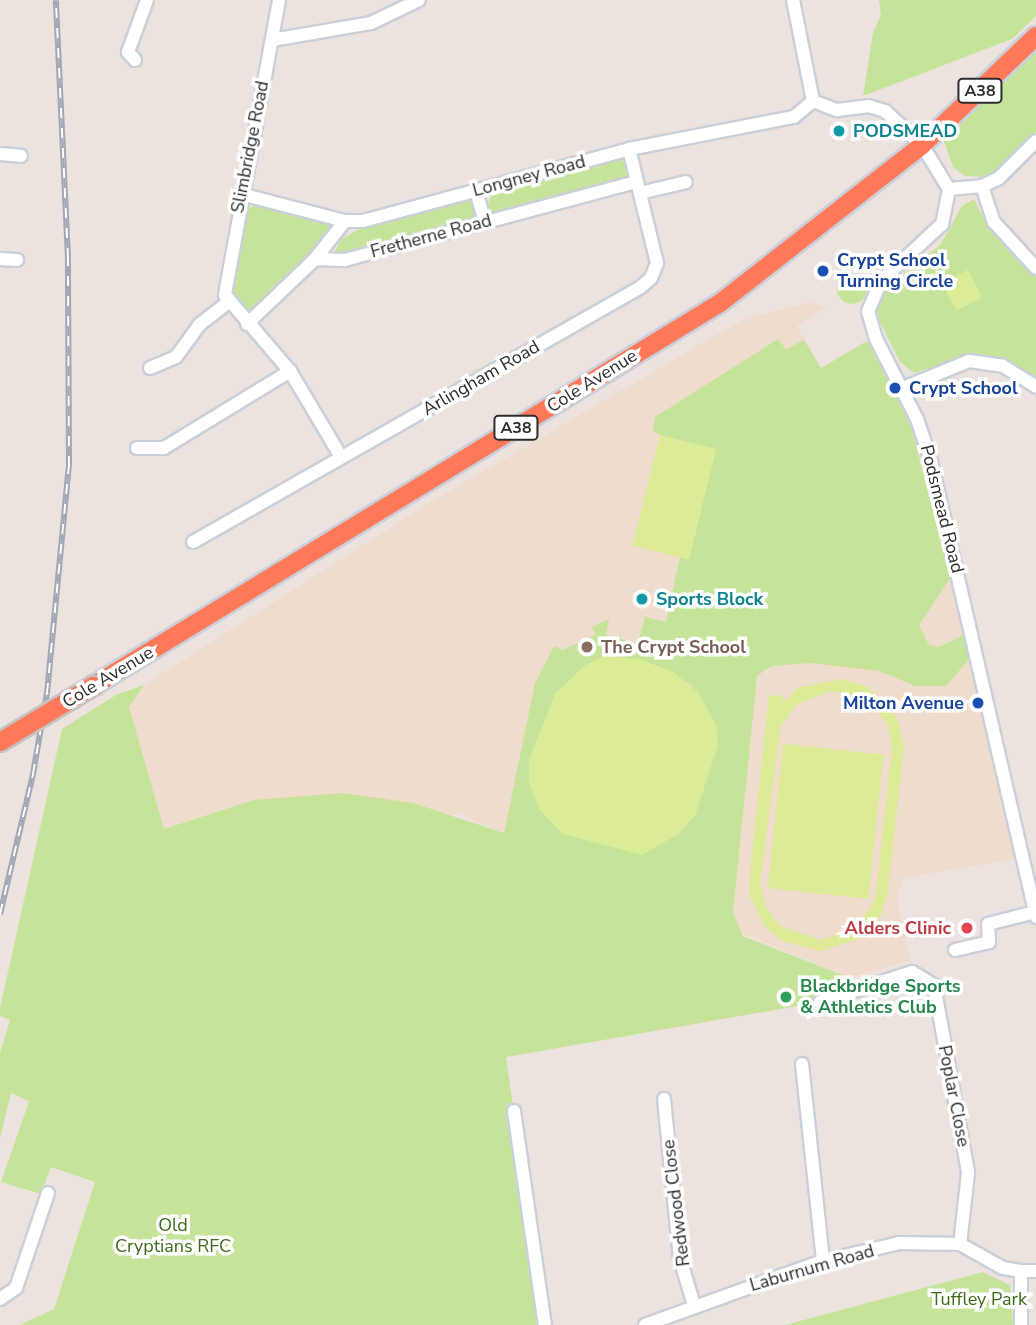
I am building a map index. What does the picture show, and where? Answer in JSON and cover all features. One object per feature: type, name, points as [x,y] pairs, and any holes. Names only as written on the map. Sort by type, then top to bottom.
[{"type":"highway","name":"Cole Avenue","points":[[0,742],[720,303],[922,145],[1036,36]]},
{"type":"street","points":[[127,55],[147,0]]},
{"type":"street","name":"Slimbridge Road","points":[[226,298],[241,194],[279,0]]},
{"type":"street","points":[[272,40],[371,23],[419,0]]},
{"type":"street","points":[[793,0],[813,101],[823,108],[869,106],[885,111],[922,145],[949,189],[982,186],[999,178],[1036,141]]},
{"type":"street","name":"Longney Road","points":[[241,194],[345,221],[363,221],[629,149],[794,117],[813,101]]},
{"type":"street","name":"Arlingham Road","points":[[193,542],[640,287],[651,278],[657,263],[629,149]]},
{"type":"street","points":[[0,154],[22,156]]},
{"type":"street","name":"Fretherne Road","points":[[315,259],[345,260],[485,222],[639,187],[686,182]]},
{"type":"street","points":[[982,186],[994,222],[1036,268]]},
{"type":"street","name":"Podsmead Road","points":[[949,189],[942,224],[881,281],[868,311],[876,339],[903,388],[923,435],[940,494],[1031,873],[1035,915]]},
{"type":"street","points":[[475,191],[485,222]]},
{"type":"street","points":[[247,324],[315,259],[345,221]]},
{"type":"street","points":[[0,259],[17,260]]},
{"type":"street","points":[[150,368],[176,356],[183,344],[226,298],[290,371],[341,457]]},
{"type":"street","points":[[903,388],[969,361],[1003,366],[1036,387]]},
{"type":"street","points":[[137,448],[164,448],[290,371]]},
{"type":"street","points":[[956,950],[989,942],[988,924],[1035,915]]},
{"type":"street","name":"Poplar Close","points":[[820,1002],[912,972],[933,985],[968,1173],[960,1244]]},
{"type":"street","points":[[802,1064],[823,1261]]},
{"type":"street","name":"Redwood Close","points":[[664,1099],[680,1259],[694,1305]]},
{"type":"street","points":[[514,1111],[545,1325]]},
{"type":"street","points":[[0,1299],[16,1288],[48,1193]]},
{"type":"street","name":"Laburnum Road","points":[[645,1325],[694,1305],[823,1261],[899,1243],[960,1244],[1003,1268],[1036,1271]]},
{"type":"street","points":[[1021,1271],[1021,1325]]},
{"type":"shaded area","name":"The Crypt School","points":[[810,302],[826,307],[797,326],[821,368],[867,341],[911,426],[928,483],[1016,859],[903,878],[897,898],[910,961],[850,978],[458,814],[254,800],[164,829],[129,707],[144,685],[424,506],[742,320]]},
{"type":"green space","points":[[879,0],[1036,0],[1036,16],[1012,39],[863,96],[873,33],[881,15]]},
{"type":"green space","points":[[1036,45],[1036,133],[1001,167],[982,177],[965,176],[953,167],[943,139]]},
{"type":"green space","points":[[615,158],[627,163],[630,175],[622,181],[496,214],[487,210],[492,191]]},
{"type":"green space","points":[[463,199],[473,203],[478,213],[473,221],[351,254],[333,254],[342,239],[366,225]]},
{"type":"green space","points":[[974,199],[986,224],[1036,274],[1036,380],[1002,360],[966,356],[914,373],[900,362],[880,322],[877,311],[886,288],[940,245],[962,206]]},
{"type":"green space","points":[[257,204],[327,223],[333,231],[260,307],[249,310],[229,294],[244,211]]},
{"type":"green space","points":[[968,270],[982,298],[956,311],[942,283]]},
{"type":"green space","points":[[852,274],[863,278],[867,289],[863,300],[852,304],[841,300],[837,289],[841,278]]},
{"type":"green space","name":"Old Cryptians RFC","points":[[778,339],[786,349],[804,340],[821,368],[867,341],[911,426],[950,578],[919,625],[929,645],[939,647],[964,635],[969,659],[946,686],[915,686],[879,671],[811,663],[771,666],[757,676],[733,912],[743,936],[850,978],[861,988],[820,1002],[506,1057],[544,1325],[20,1325],[54,1309],[95,1182],[51,1167],[41,1194],[1,1182],[29,1101],[11,1093],[0,1138],[0,1053],[10,1020],[0,1016],[0,1008],[62,729],[116,695],[144,685],[129,707],[164,829],[254,800],[342,793],[413,803],[504,833],[535,683],[554,646],[563,650],[595,635],[592,627],[609,619],[606,635],[638,643],[645,617],[666,622],[680,557],[689,559],[716,449],[660,435],[653,431],[655,417]],"holes":[[[614,656],[658,666],[691,685],[716,725],[718,745],[695,815],[678,834],[642,854],[563,834],[540,810],[529,782],[529,761],[555,694],[587,664]]]},
{"type":"green space","points":[[660,435],[716,449],[689,560],[632,546]]},
{"type":"green space","points":[[605,656],[639,659],[675,673],[698,692],[716,725],[718,745],[695,815],[678,834],[642,855],[563,834],[540,810],[529,782],[529,761],[555,694],[587,664]]},
{"type":"green space","points":[[842,679],[865,686],[884,700],[898,721],[904,748],[887,897],[881,915],[858,939],[820,951],[782,941],[764,925],[750,897],[750,873],[769,695],[783,696],[782,703],[800,687]],"holes":[[[829,691],[860,696],[875,708],[888,725],[892,748],[876,894],[870,909],[852,930],[820,940],[780,926],[766,908],[760,883],[781,725],[798,704]]]},
{"type":"green space","points":[[783,744],[883,755],[868,899],[768,888]]},
{"type":"green space","name":"Tuffley Park","points":[[983,1272],[1010,1285],[1013,1325],[785,1325]]},
{"type":"railway","points":[[0,914],[33,774],[47,693],[69,466],[68,258],[56,0]]},
{"type":"place","name":"PODSMEAD","points":[[839,131]]},
{"type":"place","name":"Crypt School Turning Circle","points":[[823,271]]},
{"type":"place","name":"Crypt School","points":[[895,388]]},
{"type":"place","name":"Sports Block","points":[[642,599]]},
{"type":"place","name":"The Crypt School","points":[[587,647]]},
{"type":"place","name":"Milton Avenue","points":[[978,703]]},
{"type":"place","name":"Alders Clinic","points":[[967,928]]},
{"type":"place","name":"Blackbridge Sports & Athletics Club","points":[[786,997]]}]
